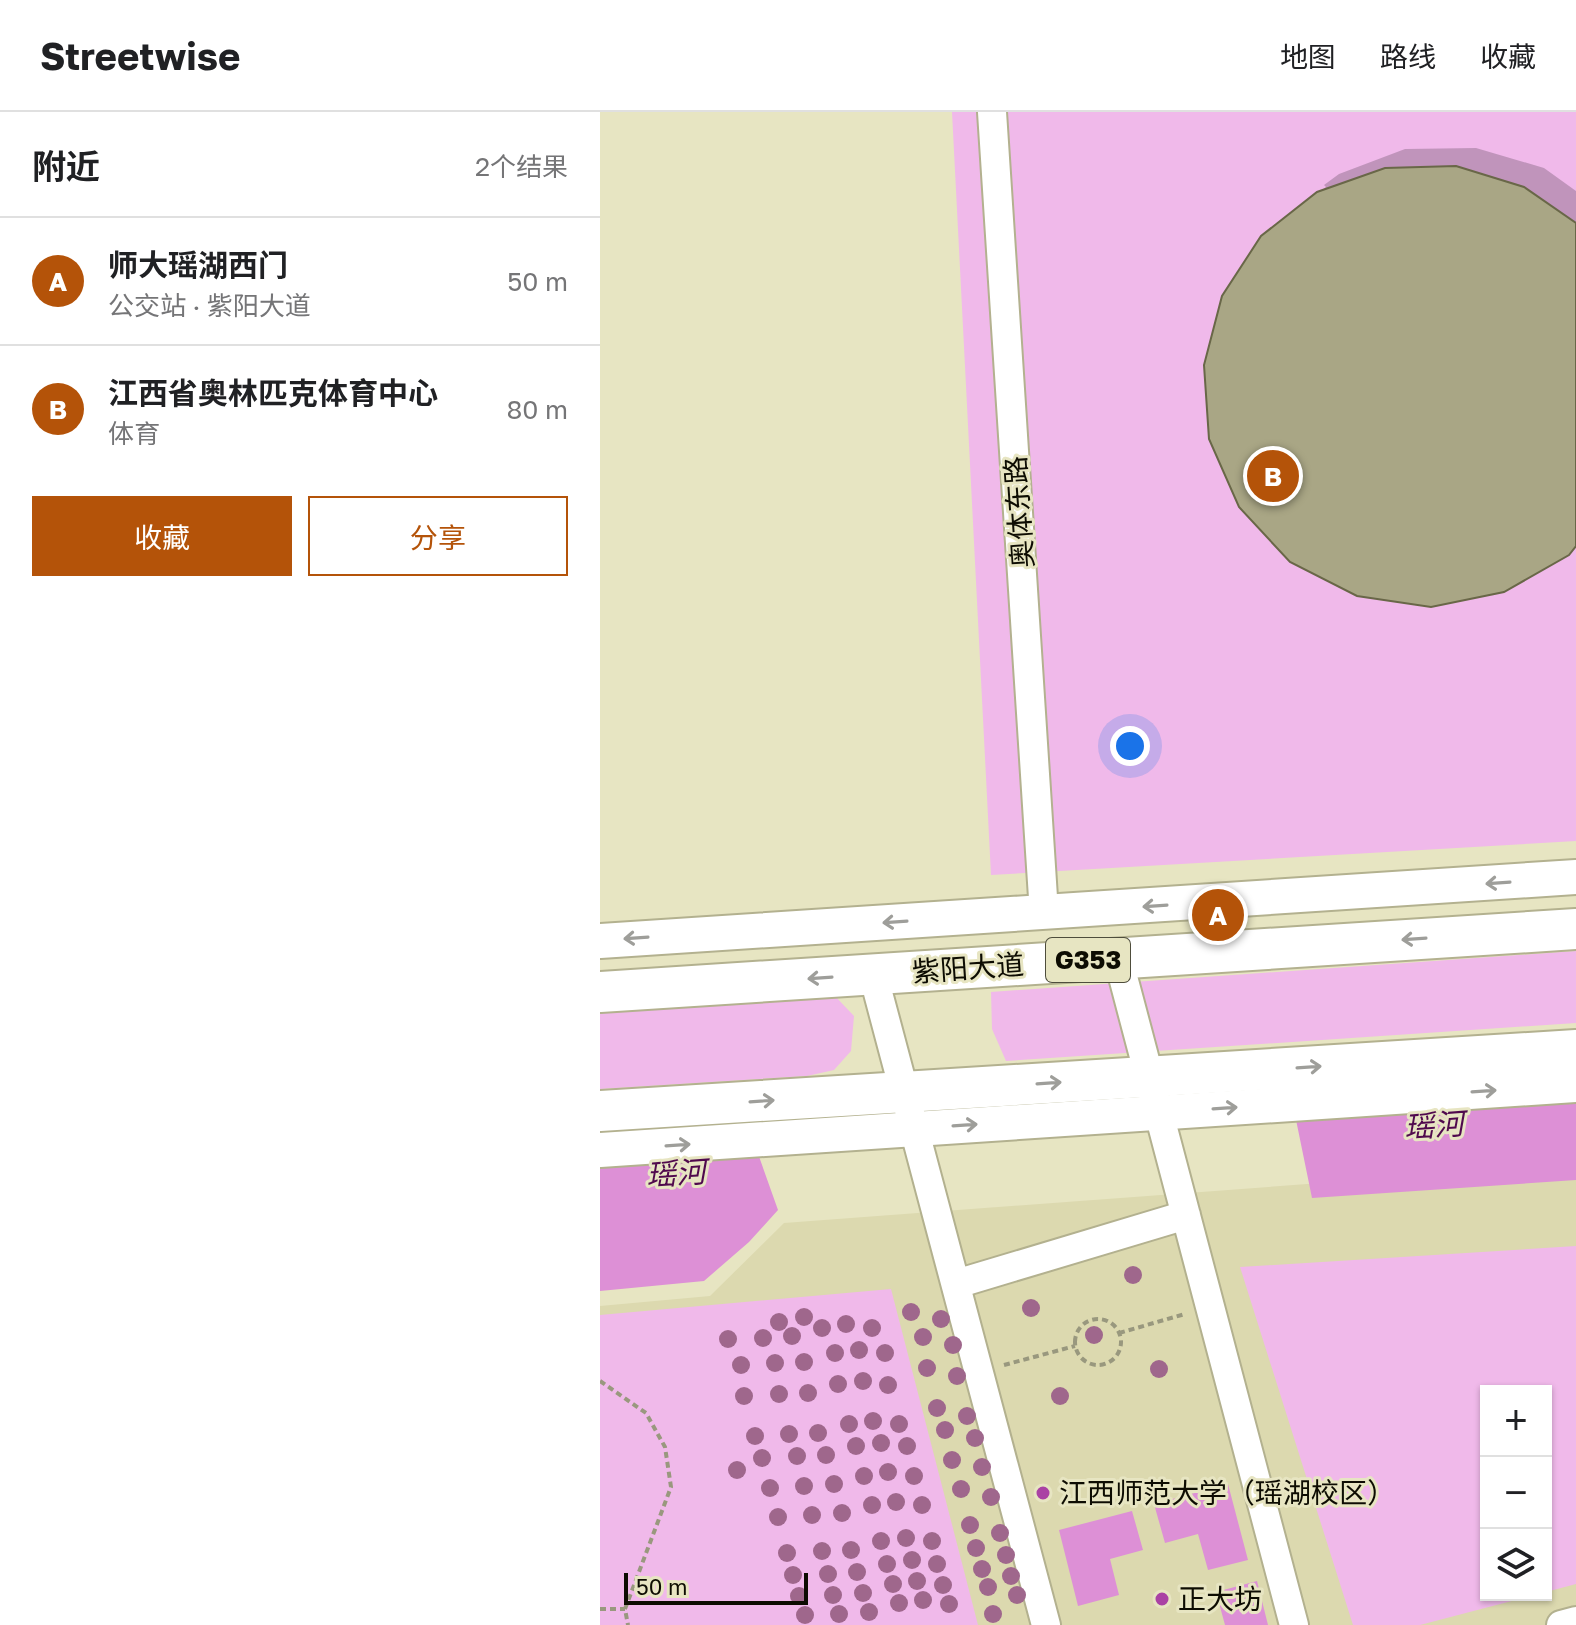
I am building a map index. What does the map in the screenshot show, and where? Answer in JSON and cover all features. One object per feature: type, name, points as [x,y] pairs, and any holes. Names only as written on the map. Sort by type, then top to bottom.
[{"type":"highway","name":"紫阳大道","points":[[600,992],[1576,929]]},
{"type":"highway","points":[[600,1111],[910,1110],[1154,1095],[1576,1050]]},
{"type":"main road","points":[[600,941],[1576,877]]},
{"type":"main road","points":[[1154,1095],[1576,1085]]},
{"type":"main road","points":[[600,1150],[910,1110]]},
{"type":"street","name":"奥体东路","points":[[992,112],[1044,913]]},
{"type":"street","points":[[1118,958],[1294,1625]]},
{"type":"street","points":[[873,974],[1046,1625]]},
{"type":"street","points":[[956,1284],[1186,1215]]},
{"type":"street","points":[[1561,1625],[1576,1621]]},
{"type":"path","points":[[1119,1333],[1210,1307]]},
{"type":"path","points":[[1092,1320],[1106,1321],[1119,1333],[1118,1352],[1108,1362],[1086,1361],[1075,1346],[1079,1328],[1092,1320]]},
{"type":"path","points":[[979,1372],[1075,1346]]},
{"type":"path","points":[[600,1381],[646,1413],[665,1447],[671,1487],[625,1609],[628,1625]]},
{"type":"path","points":[[600,1609],[625,1609]]},
{"type":"shaded area","points":[[952,112],[1576,112],[1576,841],[991,875]]},
{"type":"shaded area","points":[[1576,951],[1576,1023],[1006,1061],[992,1029],[991,992]]},
{"type":"shaded area","points":[[834,995],[854,1016],[851,1051],[834,1070],[807,1076],[600,1089],[600,1010]]},
{"type":"shaded area","name":"江西师范大学（瑶湖校区）","points":[[1576,1164],[1576,1625],[600,1625],[600,1306],[710,1296],[784,1223]]},
{"type":"shaded area","points":[[1576,1246],[1576,1584],[1552,1590],[1552,1385],[1480,1385],[1480,1601],[1512,1601],[1420,1625],[1353,1625],[1240,1267]]},
{"type":"shaded area","points":[[891,1289],[978,1625],[600,1625],[600,1315]]},
{"type":"water","name":"瑶河","points":[[1576,1092],[1576,1180],[1312,1198],[1294,1110]]},
{"type":"water","name":"瑶河","points":[[756,1148],[778,1210],[749,1242],[704,1281],[600,1291],[600,1159]]},
{"type":"water","points":[[1228,1484],[1248,1560],[1208,1570],[1198,1534],[1165,1543],[1154,1504]]},
{"type":"water","points":[[1132,1511],[1143,1550],[1110,1559],[1119,1595],[1078,1606],[1059,1530]]},
{"type":"water","points":[[1257,1581],[1268,1625],[1225,1625],[1216,1592]]},
{"type":"building","points":[[1456,166],[1524,187],[1576,223],[1576,546],[1569,555],[1504,592],[1431,607],[1357,596],[1290,562],[1239,507],[1209,439],[1204,365],[1222,296],[1261,236],[1317,192],[1385,168]]},
{"type":"place","name":"江西省奥林匹克体育中心","points":[[1273,476]]},
{"type":"place","name":"师大瑶湖西门","points":[[1218,915]]},
{"type":"place","name":"江西师范大学（瑶湖校区）","points":[[1043,1493]]},
{"type":"place","name":"正大坊","points":[[1162,1599]]}]
